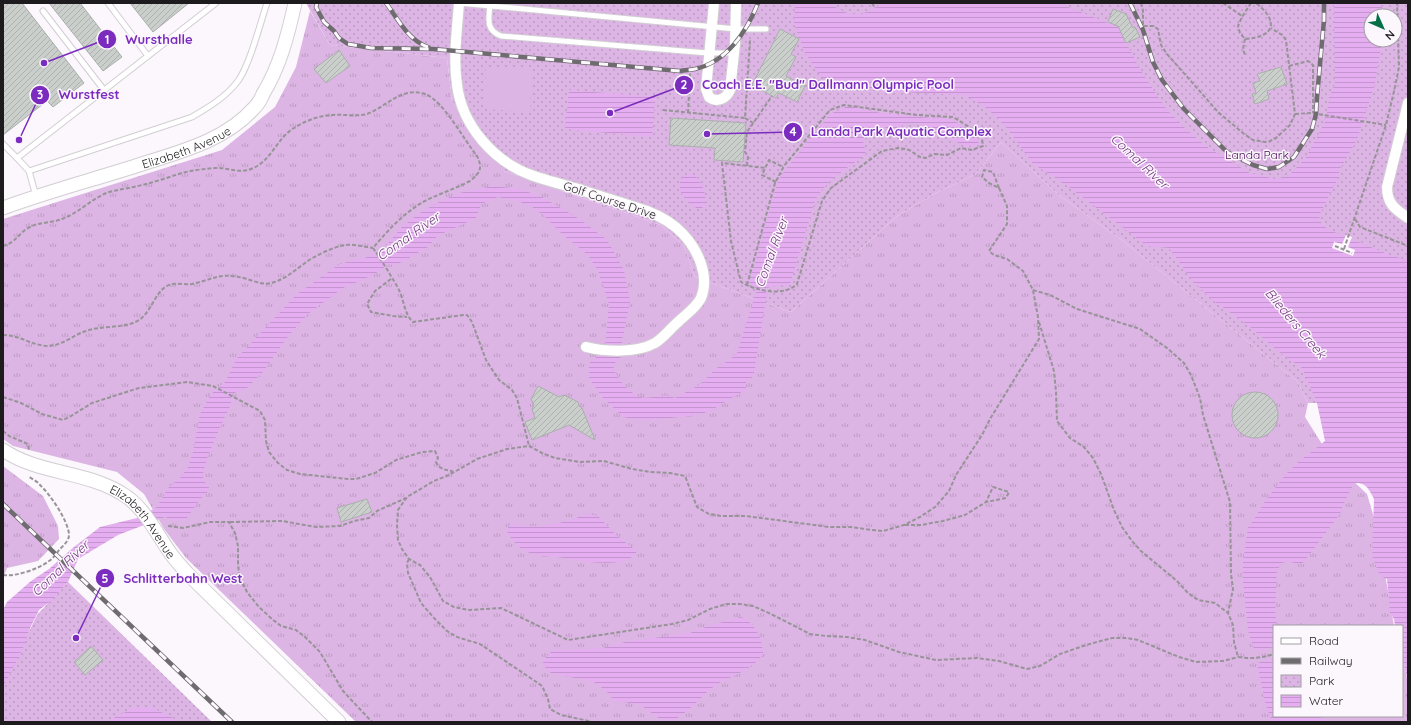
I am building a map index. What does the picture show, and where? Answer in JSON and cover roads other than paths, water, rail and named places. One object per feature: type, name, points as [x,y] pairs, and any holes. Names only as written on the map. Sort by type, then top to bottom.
[{"type":"street","name":"Elizabeth Avenue","points":[[3,208],[36,196],[204,143],[230,129],[256,107],[273,78],[288,34],[295,3]]},
{"type":"street","name":"Golf Course Drive","points":[[459,3],[456,51],[457,85],[460,100],[466,114],[473,128],[483,142],[511,165],[530,174],[660,216],[683,234],[697,252],[701,262],[704,288],[700,300],[656,342],[637,349],[627,350],[600,349],[586,346]]},
{"type":"street","points":[[714,3],[708,53],[706,89],[709,97],[717,100],[725,97],[730,90],[736,29],[736,3]]},
{"type":"street","points":[[1408,103],[1387,187],[1388,199],[1392,205],[1408,218]]},
{"type":"street","name":"Elizabeth Avenue","points":[[3,450],[22,461],[107,485],[122,493],[141,511],[171,554],[187,573],[339,722]]},
{"type":"lane","points":[[108,3],[148,56]]},
{"type":"lane","points":[[17,158],[216,3]]},
{"type":"lane","points":[[28,171],[192,117],[214,103],[226,94],[239,80],[248,61],[267,3]]},
{"type":"lane","points":[[459,3],[490,4],[711,27],[766,29]]},
{"type":"lane","points":[[490,4],[489,26],[493,34],[500,36],[708,53],[734,53]]},
{"type":"lane","points":[[43,11],[104,90]]},
{"type":"lane","points":[[3,144],[28,171],[36,196]]},
{"type":"water","points":[[795,3],[827,3],[847,13],[860,15],[884,3],[1058,3],[1118,27],[1141,71],[1167,110],[1186,129],[1207,147],[1250,173],[1275,179],[1288,176],[1305,159],[1326,120],[1329,97],[1335,84],[1334,3],[1378,3],[1381,6],[1382,8],[1363,8],[1363,48],[1381,48],[1375,84],[1357,140],[1340,169],[1338,178],[1320,214],[1319,220],[1327,229],[1408,261],[1408,680],[1403,663],[1403,625],[1395,625],[1394,619],[1390,613],[1387,579],[1380,576],[1372,556],[1374,499],[1367,487],[1358,483],[1354,483],[1340,514],[1304,562],[1300,564],[1286,561],[1281,564],[1277,571],[1275,612],[1277,625],[1273,625],[1273,647],[1262,650],[1254,649],[1248,631],[1243,582],[1243,562],[1248,526],[1285,475],[1297,463],[1325,441],[1317,403],[1302,368],[1210,298],[1191,279],[1169,248],[1147,246],[1065,184],[1033,164],[1003,123],[984,106],[964,95],[881,91],[837,84],[821,77],[805,53],[794,24]]},
{"type":"water","points":[[569,90],[655,97],[652,137],[565,129]]},
{"type":"water","name":"Comal River","points":[[848,106],[881,113],[949,119],[976,134],[979,145],[964,146],[946,136],[932,132],[921,124],[913,123],[905,124],[890,133],[885,127],[865,131],[863,141],[866,154],[831,181],[815,201],[790,284],[758,289],[767,293],[754,373],[752,378],[746,382],[745,390],[702,414],[650,420],[623,417],[602,397],[589,378],[590,362],[592,362],[605,347],[609,304],[598,271],[588,255],[562,234],[543,215],[532,207],[518,201],[498,197],[481,204],[476,218],[437,236],[428,247],[402,262],[394,265],[389,264],[373,275],[343,288],[309,313],[289,335],[262,373],[246,389],[231,394],[231,404],[206,461],[203,478],[209,487],[207,493],[200,499],[187,518],[175,521],[165,517],[118,535],[78,559],[68,582],[51,601],[39,610],[23,648],[3,688],[3,610],[7,602],[31,581],[49,569],[100,527],[137,518],[157,507],[168,488],[180,478],[188,467],[193,452],[200,414],[211,394],[225,382],[237,358],[297,294],[338,265],[365,258],[384,248],[402,227],[418,214],[459,193],[493,186],[520,189],[542,197],[581,220],[607,240],[624,270],[630,301],[622,342],[621,357],[614,364],[616,373],[622,383],[640,397],[648,398],[670,396],[675,398],[699,385],[718,367],[737,353],[757,289],[749,283],[777,183],[785,170],[830,114]]},
{"type":"water","points":[[688,174],[696,177],[704,190],[706,204],[701,209],[691,205],[686,200],[680,189],[682,178]]},
{"type":"water","points":[[587,514],[599,517],[617,536],[633,548],[636,554],[629,559],[620,562],[598,563],[533,554],[515,543],[507,532],[508,527],[511,524],[531,526],[550,525]]},
{"type":"water","points":[[741,617],[746,619],[754,627],[760,637],[763,654],[749,668],[713,687],[685,713],[672,721],[660,719],[639,704],[616,701],[612,699],[609,694],[594,682],[551,673],[546,669],[543,663],[545,658],[553,650],[603,648],[625,642],[690,633],[708,626]]},
{"type":"water","points":[[1273,659],[1273,717],[1320,717],[1327,722],[1272,722],[1265,702],[1257,663]]},
{"type":"water","points":[[133,708],[153,708],[173,718],[177,722],[106,722]]},
{"type":"railway","points":[[317,3],[316,7],[324,22],[339,38],[348,44],[371,48],[433,49],[680,71],[695,69],[717,60],[742,34],[758,3]]},
{"type":"railway","points":[[386,3],[409,34],[421,44],[428,47]]},
{"type":"railway","points":[[1130,3],[1143,30],[1153,62],[1162,80],[1184,109],[1227,152],[1253,165],[1267,169],[1279,167],[1294,157],[1312,129],[1316,114],[1324,20],[1324,3]]},
{"type":"railway","points":[[3,504],[232,722]]},
{"type":"place","name":"Wursthalle","points":[[44,63]]},
{"type":"place","name":"Coach E.E. \"Bud\" Dallmann Olympic Pool","points":[[610,113]]},
{"type":"place","name":"Landa Park Aquatic Complex","points":[[707,134]]},
{"type":"place","name":"Wurstfest","points":[[19,140]]},
{"type":"place","name":"Schlitterbahn West","points":[[76,638]]},
{"type":"park label","name":"Landa Park","points":[[1257,154]]},
{"type":"water label","name":"Blieders Creek","points":[[1296,323]]}]
